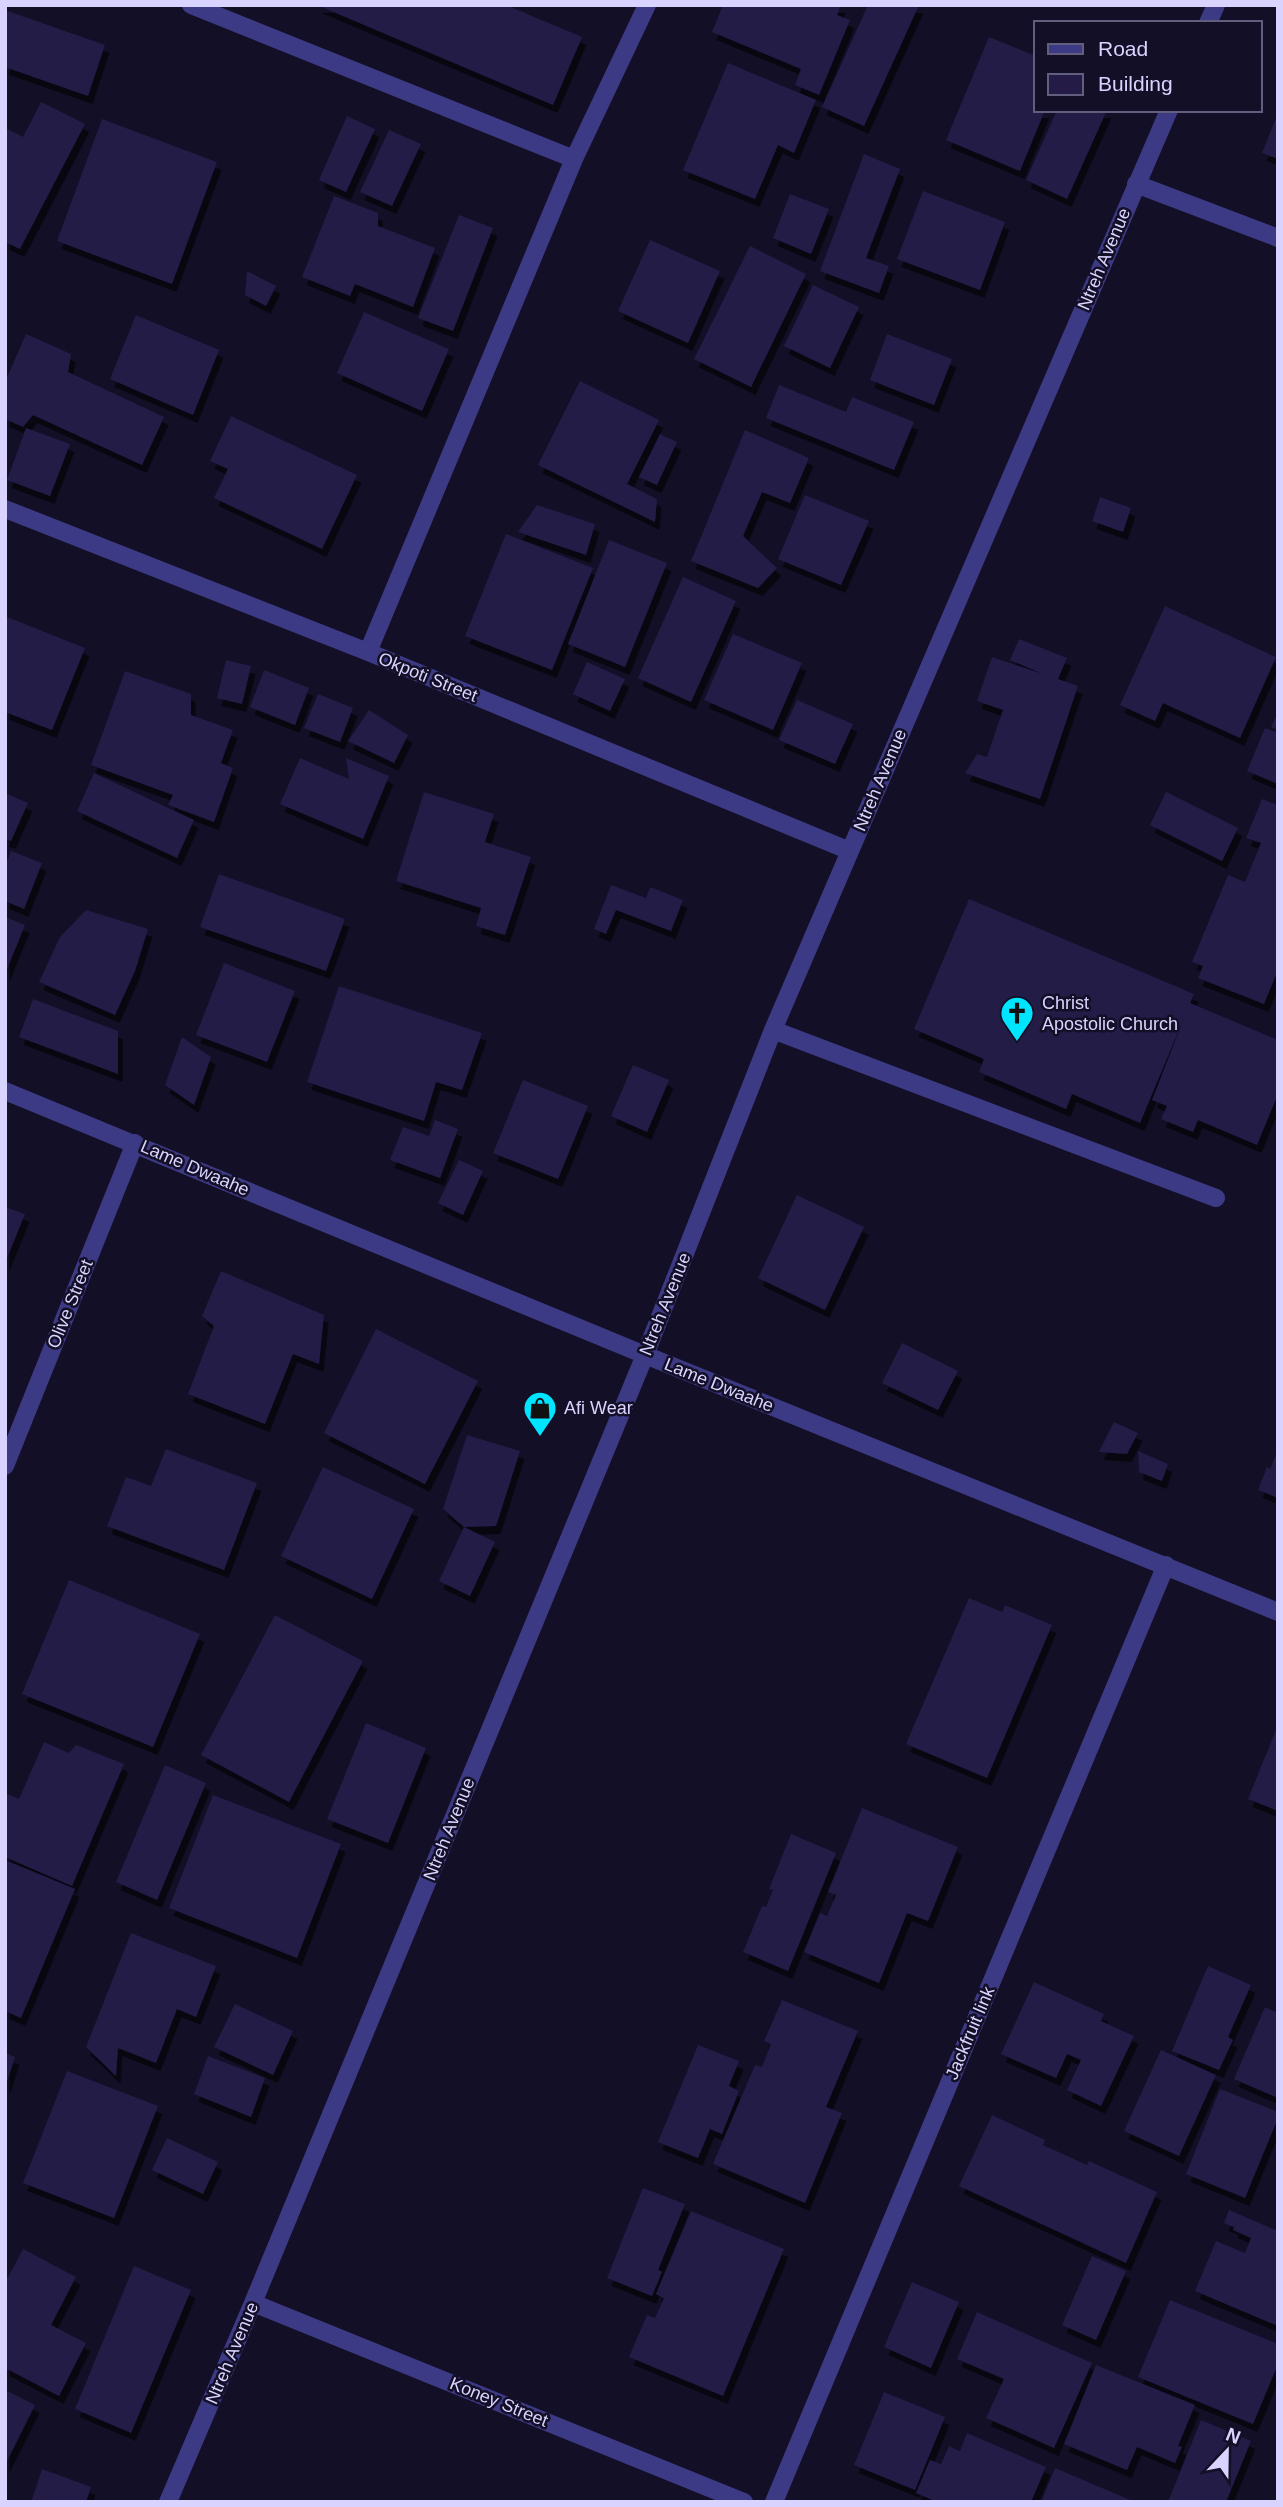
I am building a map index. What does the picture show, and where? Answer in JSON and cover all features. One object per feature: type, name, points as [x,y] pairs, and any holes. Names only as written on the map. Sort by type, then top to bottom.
[{"type":"street","points":[[191,5],[574,159]]},
{"type":"street","points":[[368,652],[574,159],[647,5]]},
{"type":"street","points":[[1209,21],[1216,5]]},
{"type":"street","name":"Ntreh Avenue","points":[[168,2502],[645,1355],[773,1030],[1168,112]]},
{"type":"street","points":[[1136,184],[1278,238]]},
{"type":"street","name":"Okpoti Street","points":[[5,509],[368,652],[850,851]]},
{"type":"street","points":[[773,1030],[1216,1198]]},
{"type":"street","name":"Lame Dwaahe","points":[[5,1091],[1278,1612]]},
{"type":"street","name":"Olive Street","points":[[5,1466],[135,1143]]},
{"type":"street","name":"Jackfruit link","points":[[774,2502],[1166,1564]]},
{"type":"street","name":"Koney Street","points":[[253,2303],[744,2502]]},
{"type":"building","points":[[317,5],[506,5],[582,37],[553,105]]},
{"type":"building","points":[[723,5],[841,5],[837,15],[850,20],[819,95],[795,85],[801,69],[712,32]]},
{"type":"building","points":[[868,5],[919,5],[864,126],[822,107]]},
{"type":"building","points":[[5,10],[105,45],[88,96],[5,67]]},
{"type":"building","points":[[989,37],[1034,55],[1034,112],[1044,112],[1020,171],[946,140]]},
{"type":"building","points":[[728,63],[816,100],[794,153],[778,145],[755,199],[683,170]]},
{"type":"building","points":[[41,102],[85,124],[20,249],[5,242],[5,128],[23,137]]},
{"type":"building","points":[[1056,112],[1106,112],[1067,199],[1026,180]]},
{"type":"building","points":[[1278,113],[1278,159],[1262,153]]},
{"type":"building","points":[[347,116],[375,129],[346,192],[319,180]]},
{"type":"building","points":[[102,119],[217,162],[172,284],[57,241]]},
{"type":"building","points":[[389,130],[421,144],[392,206],[360,192]]},
{"type":"building","points":[[864,154],[900,169],[866,258],[889,266],[879,293],[820,271]]},
{"type":"building","points":[[923,191],[1005,222],[980,290],[897,259]]},
{"type":"building","points":[[790,194],[829,209],[811,254],[773,238]]},
{"type":"building","points":[[334,196],[378,213],[378,226],[435,248],[413,307],[355,284],[350,296],[302,277]]},
{"type":"building","points":[[459,215],[493,228],[453,331],[418,318]]},
{"type":"building","points":[[650,240],[720,271],[688,343],[618,311]]},
{"type":"building","points":[[750,246],[806,274],[751,387],[694,359]]},
{"type":"building","points":[[247,271],[276,286],[266,306],[245,295]]},
{"type":"building","points":[[813,285],[859,307],[830,368],[784,346]]},
{"type":"building","points":[[364,312],[449,349],[422,411],[337,373]]},
{"type":"building","points":[[136,315],[219,350],[193,415],[110,379]]},
{"type":"building","points":[[26,334],[71,354],[68,372],[164,417],[142,465],[33,415],[23,427],[5,419],[5,382]]},
{"type":"building","points":[[887,334],[952,359],[934,405],[870,380]]},
{"type":"building","points":[[580,381],[659,420],[627,484],[657,499],[655,522],[538,465]]},
{"type":"building","points":[[779,385],[846,412],[852,397],[914,422],[894,470],[766,418]]},
{"type":"building","points":[[231,416],[357,475],[322,549],[214,498],[228,469],[210,461]]},
{"type":"building","points":[[26,428],[70,444],[50,496],[7,480]]},
{"type":"building","points":[[745,430],[809,458],[790,503],[762,492],[743,536],[777,568],[758,588],[691,561]]},
{"type":"building","points":[[660,434],[677,442],[657,485],[639,477]]},
{"type":"building","points":[[805,495],[869,521],[841,585],[778,559]]},
{"type":"building","points":[[1100,497],[1131,508],[1123,532],[1092,521]]},
{"type":"building","points":[[537,505],[595,524],[586,555],[518,532]]},
{"type":"building","points":[[506,534],[593,568],[552,670],[465,636]]},
{"type":"building","points":[[609,540],[667,563],[625,667],[568,644]]},
{"type":"building","points":[[683,577],[736,601],[691,702],[638,678]]},
{"type":"building","points":[[1165,606],[1276,657],[1240,738],[1163,703],[1155,721],[1120,705]]},
{"type":"building","points":[[7,617],[85,648],[52,730],[5,712]]},
{"type":"building","points":[[733,634],[802,663],[773,730],[704,700]]},
{"type":"building","points":[[1019,639],[1067,658],[1058,679],[1078,686],[1040,799],[965,773],[977,754],[987,757],[1003,710],[977,701],[992,657],[1043,674],[1010,660]]},
{"type":"building","points":[[226,660],[251,666],[242,704],[217,698]]},
{"type":"building","points":[[587,662],[625,679],[610,711],[573,694]]},
{"type":"building","points":[[264,670],[309,688],[295,725],[250,707]]},
{"type":"building","points":[[125,671],[191,694],[191,715],[233,730],[221,763],[233,768],[214,822],[168,805],[173,795],[91,765]]},
{"type":"building","points":[[318,694],[353,708],[340,742],[304,728]]},
{"type":"building","points":[[797,700],[853,724],[835,764],[779,740]]},
{"type":"building","points":[[369,710],[408,735],[394,763],[348,741]]},
{"type":"building","points":[[1278,712],[1278,730],[1271,727]]},
{"type":"building","points":[[1265,728],[1278,733],[1278,784],[1247,771]]},
{"type":"building","points":[[300,758],[349,779],[346,758],[389,776],[363,839],[280,804]]},
{"type":"building","points":[[94,773],[194,820],[177,858],[77,811]]},
{"type":"building","points":[[424,792],[494,814],[485,842],[531,857],[505,935],[476,926],[481,908],[396,881]]},
{"type":"building","points":[[1166,792],[1238,828],[1222,861],[1150,825]]},
{"type":"building","points":[[5,793],[28,803],[11,841],[5,839]]},
{"type":"building","points":[[1262,799],[1278,805],[1278,970],[1264,1004],[1198,978],[1203,966],[1192,962],[1228,875],[1245,882],[1261,843],[1246,838]]},
{"type":"building","points":[[11,851],[42,863],[24,909],[5,901],[5,867]]},
{"type":"building","points":[[219,874],[345,919],[326,971],[200,927]]},
{"type":"building","points":[[611,885],[646,898],[650,887],[683,900],[671,931],[616,910],[606,934],[594,929]]},
{"type":"building","points":[[969,899],[1194,994],[1190,1003],[1278,1040],[1278,1094],[1257,1145],[1198,1120],[1193,1132],[1161,1119],[1167,1106],[1152,1100],[1186,1013],[1140,1123],[1072,1094],[1066,1109],[979,1072],[984,1059],[914,1029]]},
{"type":"building","points":[[86,910],[148,929],[135,971],[115,1015],[39,982],[60,937]]},
{"type":"building","points":[[5,917],[25,925],[5,974]]},
{"type":"building","points":[[224,963],[295,991],[267,1062],[196,1035]]},
{"type":"building","points":[[339,986],[482,1033],[462,1090],[436,1082],[424,1121],[307,1082]]},
{"type":"building","points":[[33,999],[118,1031],[118,1074],[19,1037]]},
{"type":"building","points":[[182,1037],[211,1057],[194,1105],[165,1085]]},
{"type":"building","points":[[633,1065],[669,1080],[647,1132],[611,1116]]},
{"type":"building","points":[[523,1080],[588,1106],[558,1179],[493,1153]]},
{"type":"building","points":[[435,1120],[458,1129],[440,1178],[390,1160],[403,1127],[429,1136]]},
{"type":"building","points":[[459,1160],[483,1171],[463,1215],[438,1203]]},
{"type":"building","points":[[797,1195],[864,1227],[825,1310],[758,1278]]},
{"type":"building","points":[[5,1207],[25,1214],[5,1263]]},
{"type":"building","points":[[221,1271],[324,1315],[319,1364],[293,1354],[265,1424],[188,1394],[214,1326],[202,1316]]},
{"type":"building","points":[[376,1329],[478,1381],[425,1484],[324,1433]]},
{"type":"building","points":[[902,1343],[958,1371],[938,1410],[882,1383]]},
{"type":"building","points":[[1114,1422],[1138,1433],[1127,1454],[1099,1452]]},
{"type":"building","points":[[467,1435],[520,1451],[496,1526],[464,1527],[443,1509]]},
{"type":"building","points":[[166,1449],[257,1483],[224,1570],[107,1526],[126,1477],[151,1486]]},
{"type":"building","points":[[1278,1450],[1278,1498],[1258,1490],[1267,1467],[1270,1469]]},
{"type":"building","points":[[1138,1451],[1168,1464],[1162,1481],[1139,1472]]},
{"type":"building","points":[[323,1467],[414,1509],[372,1599],[281,1556]]},
{"type":"building","points":[[464,1527],[495,1542],[470,1596],[439,1581]]},
{"type":"building","points":[[69,1580],[200,1634],[153,1747],[22,1694]]},
{"type":"building","points":[[969,1598],[1002,1612],[1005,1605],[1052,1625],[987,1778],[906,1744]]},
{"type":"building","points":[[275,1615],[363,1661],[289,1802],[201,1755]]},
{"type":"building","points":[[366,1723],[426,1748],[388,1843],[327,1819]]},
{"type":"building","points":[[1278,1725],[1278,1811],[1248,1799]]},
{"type":"building","points":[[44,1742],[69,1753],[76,1745],[124,1764],[72,1886],[5,1857],[5,1793],[19,1799]]},
{"type":"building","points":[[165,1765],[206,1783],[157,1900],[116,1882]]},
{"type":"building","points":[[213,1795],[341,1844],[297,1958],[169,1908]]},
{"type":"building","points":[[862,1808],[958,1847],[928,1921],[907,1913],[879,1983],[804,1952],[820,1913],[827,1916],[836,1895],[828,1892]]},
{"type":"building","points":[[791,1834],[836,1853],[788,1971],[743,1952],[762,1906],[766,1907],[773,1890],[769,1889]]},
{"type":"building","points":[[5,1860],[75,1889],[21,2018],[5,2011]]},
{"type":"building","points":[[131,1933],[216,1966],[196,2017],[177,2009],[156,2063],[118,2048],[116,2076],[86,2047]]},
{"type":"building","points":[[1208,1966],[1251,1985],[1228,2037],[1233,2040],[1219,2070],[1172,2051]]},
{"type":"building","points":[[1034,1982],[1104,2014],[1101,2021],[1134,2036],[1101,2106],[1067,2090],[1081,2060],[1067,2054],[1056,2078],[1001,2054]]},
{"type":"building","points":[[782,2000],[858,2031],[826,2107],[842,2113],[805,2203],[713,2164],[755,2065],[762,2067],[771,2044],[764,2041]]},
{"type":"building","points":[[235,2004],[293,2031],[273,2075],[214,2047]]},
{"type":"building","points":[[1265,2007],[1278,2013],[1278,2098],[1234,2079]]},
{"type":"building","points":[[698,2045],[739,2061],[729,2086],[739,2091],[722,2134],[710,2129],[698,2158],[658,2142]]},
{"type":"building","points":[[1161,2050],[1216,2075],[1179,2156],[1124,2131]]},
{"type":"building","points":[[5,2053],[15,2057],[6,2085],[5,2085]]},
{"type":"building","points":[[208,2056],[265,2078],[251,2117],[194,2094]]},
{"type":"building","points":[[67,2071],[158,2106],[114,2218],[23,2183]]},
{"type":"building","points":[[1220,2089],[1278,2112],[1278,2118],[1245,2198],[1186,2174]]},
{"type":"building","points":[[992,2115],[1045,2140],[1043,2145],[1087,2165],[1089,2161],[1157,2192],[1126,2263],[959,2186]]},
{"type":"building","points":[[167,2138],[218,2162],[203,2194],[152,2170]]},
{"type":"building","points":[[643,2188],[685,2204],[658,2270],[662,2272],[652,2296],[607,2278]]},
{"type":"building","points":[[1229,2210],[1278,2231],[1278,2326],[1195,2291],[1216,2241],[1245,2253],[1251,2238],[1224,2223]]},
{"type":"building","points":[[691,2211],[784,2249],[723,2396],[629,2357],[647,2315],[655,2318],[664,2298],[656,2294]]},
{"type":"building","points":[[23,2249],[76,2277],[51,2325],[86,2343],[59,2396],[5,2368],[5,2283]]},
{"type":"building","points":[[1092,2256],[1126,2271],[1096,2340],[1062,2325]]},
{"type":"building","points":[[134,2266],[191,2290],[131,2433],[75,2409]]},
{"type":"building","points":[[912,2282],[959,2302],[931,2368],[884,2347]]},
{"type":"building","points":[[1170,2300],[1278,2344],[1278,2364],[1253,2424],[1138,2377]]},
{"type":"building","points":[[977,2312],[1092,2363],[1054,2448],[986,2418],[1004,2379],[957,2359]]},
{"type":"building","points":[[1096,2365],[1195,2405],[1178,2446],[1182,2447],[1175,2463],[1137,2447],[1127,2470],[1064,2444]]},
{"type":"building","points":[[5,2390],[35,2405],[5,2465]]},
{"type":"building","points":[[884,2392],[945,2417],[915,2490],[854,2465]]},
{"type":"building","points":[[1201,2420],[1251,2441],[1226,2502],[1168,2502]]},
{"type":"building","points":[[967,2433],[1046,2467],[1031,2502],[937,2502],[916,2493],[930,2460],[941,2464],[949,2446],[960,2451]]},
{"type":"building","points":[[1055,2468],[1135,2502],[1041,2502]]},
{"type":"building","points":[[42,2469],[91,2487],[86,2502],[31,2502]]},
{"type":"place","name":"Christ Apostolic Church","points":[[1017,1043]]},
{"type":"place","name":"Afi Wear","points":[[540,1438]]}]
